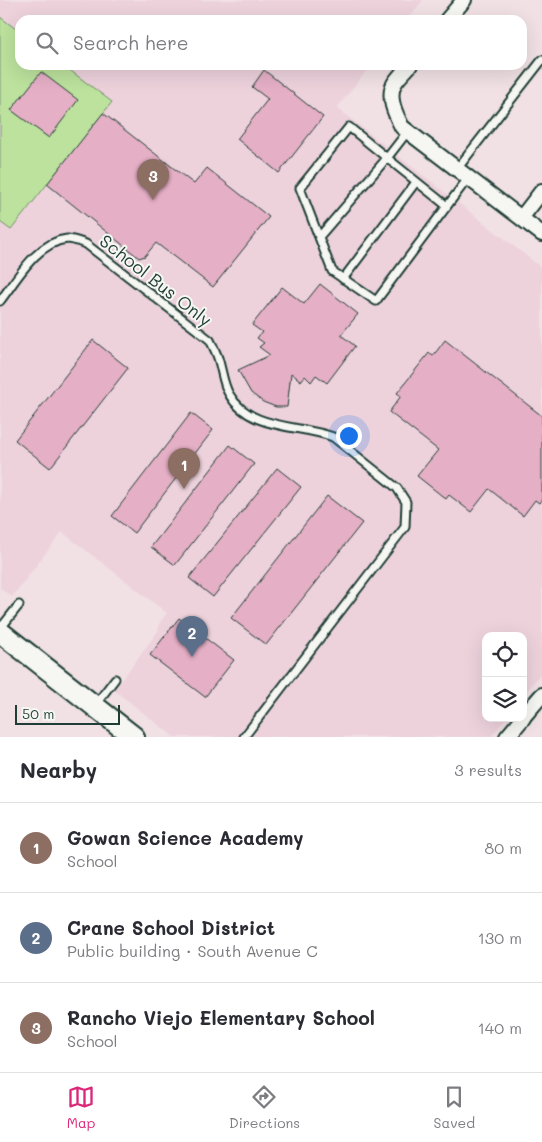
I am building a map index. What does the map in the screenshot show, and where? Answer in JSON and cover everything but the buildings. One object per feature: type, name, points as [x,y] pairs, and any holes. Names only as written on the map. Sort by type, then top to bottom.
[{"type":"main road","points":[[0,631],[134,737]]},
{"type":"street","points":[[451,15],[464,0]]},
{"type":"street","points":[[406,70],[394,85],[391,98],[394,111],[405,129],[542,234]]},
{"type":"street","points":[[522,217],[542,191]]},
{"type":"street","points":[[527,713],[542,695]]},
{"type":"street","points":[[511,736],[520,722]]},
{"type":"lane","points":[[457,169],[542,60]]},
{"type":"lane","points":[[447,206],[349,127],[300,188],[332,271],[376,301],[469,178]]},
{"type":"lane","points":[[319,237],[387,158],[405,129]]},
{"type":"lane","points":[[343,279],[416,182]]},
{"type":"lane","name":"School Bus Only","points":[[0,301],[37,255],[52,243],[69,239],[86,244],[210,340],[217,355],[229,395],[242,409],[257,419],[274,425],[320,432],[333,437],[398,488],[406,502],[405,527],[244,737]]},
{"type":"lane","points":[[0,631],[19,605]]},
{"type":"lane","points":[[94,706],[115,679]]},
{"type":"shaded area","points":[[0,0],[423,0],[411,15],[15,15],[15,70],[367,70],[337,108],[542,268],[542,672],[527,691],[527,632],[482,632],[482,722],[503,722],[491,737],[174,737],[114,690],[158,631],[160,622],[167,613],[62,532],[12,597],[0,588]]},
{"type":"green space","points":[[0,17],[15,28],[15,70],[70,70],[112,102],[11,230],[0,222]]},
{"type":"place","name":"Rancho Viejo Elementary School","points":[[153,200]]},
{"type":"place","name":"Gowan Science Academy","points":[[184,489]]},
{"type":"place","name":"Crane School District","points":[[192,657]]}]
